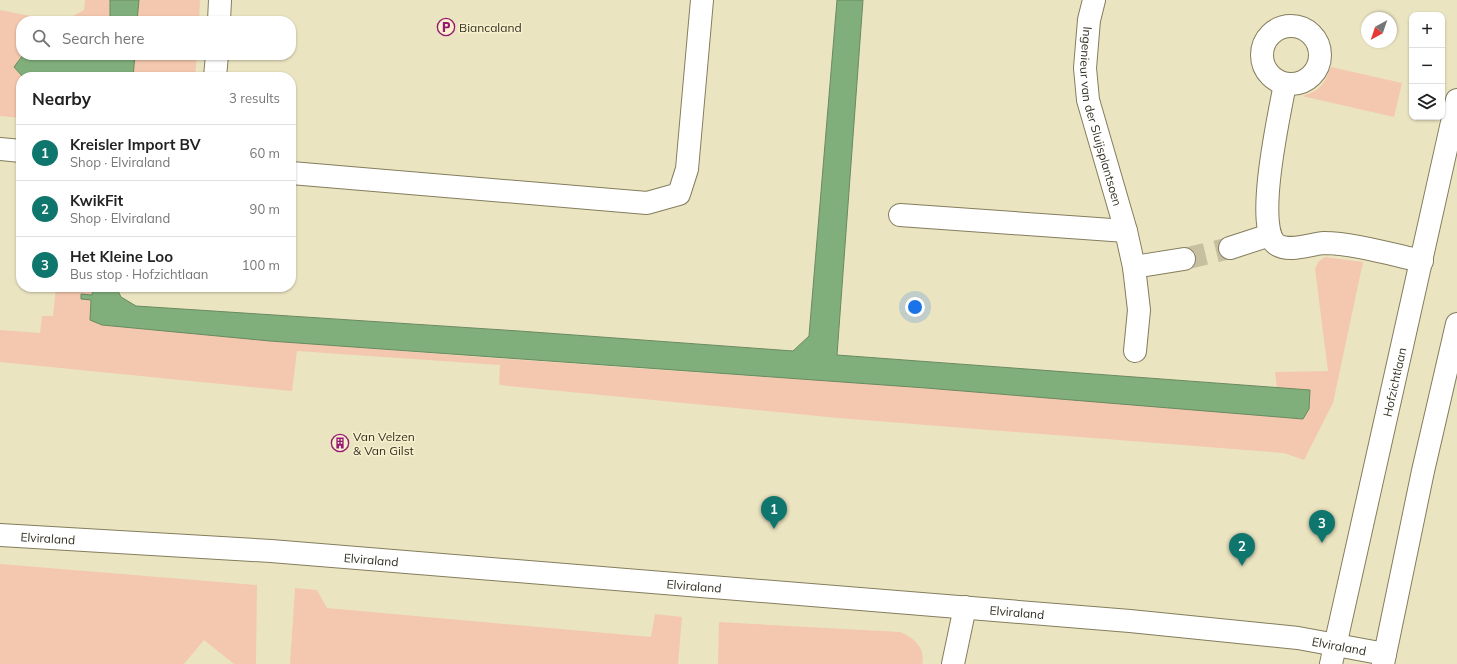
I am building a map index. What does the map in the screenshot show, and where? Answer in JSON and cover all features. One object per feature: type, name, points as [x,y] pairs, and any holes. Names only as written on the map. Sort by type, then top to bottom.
[{"type":"street","points":[[219,16],[220,0]]},
{"type":"street","points":[[296,173],[646,203],[679,194],[687,169],[702,0]]},
{"type":"street","name":"Ingenieur van der Sluijsplantsoen","points":[[1094,0],[1089,20],[1085,68],[1088,100],[1126,231],[1134,267],[1139,310],[1135,351]]},
{"type":"street","points":[[215,72],[217,60]]},
{"type":"street","points":[[1285,84],[1273,150],[1267,197],[1270,235],[1276,244],[1290,248],[1324,243],[1340,244],[1422,261]]},
{"type":"street","name":"Hofzichtlaan","points":[[1333,655],[1457,100]]},
{"type":"street","points":[[0,149],[16,151]]},
{"type":"street","points":[[900,215],[1126,231]]},
{"type":"street","points":[[1230,248],[1270,235]]},
{"type":"street","points":[[1134,267],[1184,259]]},
{"type":"street","points":[[1384,659],[1423,471],[1457,324]]},
{"type":"street","name":"Elviraland","points":[[0,535],[271,551],[1158,623],[1298,638],[1333,655],[1384,659]]},
{"type":"street","points":[[953,664],[965,607]]},
{"type":"shaded area","points":[[85,0],[110,0],[110,16],[73,16],[84,10]]},
{"type":"shaded area","points":[[110,0],[139,0],[137,16],[110,16]]},
{"type":"shaded area","points":[[139,0],[200,0],[199,16],[137,16]]},
{"type":"shaded area","points":[[837,0],[863,0],[837,355],[1310,390],[1309,409],[1303,419],[926,388],[270,341],[102,325],[90,320],[91,300],[81,299],[81,294],[92,295],[92,292],[118,292],[121,297],[136,306],[519,331],[793,351],[809,336]]},
{"type":"shaded area","points":[[0,10],[30,16],[16,16],[16,60],[19,60],[14,67],[18,72],[16,72],[16,118],[0,116]]},
{"type":"shaded area","points":[[19,60],[135,60],[133,72],[18,72],[14,67]]},
{"type":"shaded area","points":[[135,60],[197,60],[195,72],[133,72]]},
{"type":"shaded area","points":[[1331,67],[1402,83],[1394,117],[1302,96],[1314,92],[1321,86]]},
{"type":"shaded area","points":[[1325,257],[1363,262],[1333,403],[1304,460],[1284,453],[838,418],[499,385],[500,365],[297,351],[292,391],[0,362],[0,330],[40,333],[42,316],[53,316],[55,292],[93,292],[90,320],[102,325],[252,339],[705,373],[1309,409],[1310,390],[1277,388],[1275,372],[1328,371],[1315,269],[1318,262]]},
{"type":"shaded area","points":[[0,564],[257,585],[256,664],[234,664],[204,640],[184,664],[0,664]]},
{"type":"shaded area","points":[[295,588],[317,590],[327,608],[651,637],[655,614],[682,617],[678,664],[290,664]]},
{"type":"shaded area","points":[[719,622],[900,632],[914,640],[920,648],[923,658],[922,664],[718,664]]},
{"type":"tunnel","points":[[1184,259],[1230,248]]},
{"type":"place","name":"Biancaland","points":[[446,27]]},
{"type":"place","name":"Van Velzen & Van Gilst","points":[[340,443]]},
{"type":"place","name":"Kreisler Import BV","points":[[774,529]]},
{"type":"place","name":"Het Kleine Loo","points":[[1322,543]]},
{"type":"place","name":"KwikFit","points":[[1242,566]]}]
